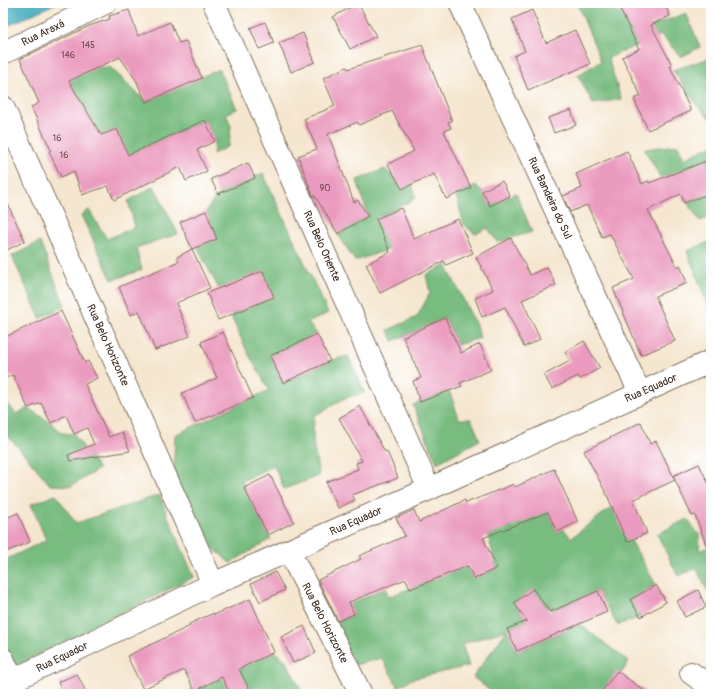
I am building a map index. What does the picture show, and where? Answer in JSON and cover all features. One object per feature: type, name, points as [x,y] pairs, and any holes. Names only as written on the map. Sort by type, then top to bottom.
[{"type":"street","name":"Rua Araxá","points":[[3,53],[105,3]]},
{"type":"street","name":"Rua Belo Oriente","points":[[214,3],[429,489]]},
{"type":"street","name":"Rua Bandeira do Sul","points":[[460,3],[640,393]]},
{"type":"street","name":"Rua Belo Horizonte","points":[[3,107],[213,584]]},
{"type":"street","name":"Rua Equador","points":[[8,683],[213,584],[711,362]]},
{"type":"street","name":"Rua Belo Horizonte","points":[[289,551],[361,694]]},
{"type":"street","points":[[3,659],[8,683]]},
{"type":"street","points":[[691,672],[711,687]]},
{"type":"green space","points":[[577,3],[610,3],[615,11],[622,14],[632,34],[686,13],[700,47],[681,57],[661,35],[608,58],[621,99],[593,104],[578,75],[601,61]]},
{"type":"green space","points":[[710,58],[711,120],[697,105],[673,70]]},
{"type":"green space","points":[[110,67],[146,102],[219,69],[237,109],[226,114],[231,126],[229,146],[213,154],[215,141],[205,120],[143,148],[112,179],[124,147],[117,129],[97,137],[65,69]]},
{"type":"green space","points":[[678,145],[684,159],[711,146],[711,175],[673,174],[660,177],[644,149]]},
{"type":"green space","points":[[385,169],[396,179],[410,177],[416,198],[376,219],[384,236],[409,226],[412,241],[355,261],[338,234],[368,216],[357,180]]},
{"type":"green space","points":[[263,173],[328,313],[308,323],[317,334],[270,357],[283,383],[330,361],[348,356],[365,393],[345,398],[314,416],[313,442],[319,476],[284,489],[274,465],[242,481],[271,539],[230,563],[211,546],[195,521],[175,478],[175,435],[269,390],[248,353],[232,319],[233,314],[273,297],[263,271],[219,289],[197,247],[217,239],[206,211],[218,194]]},
{"type":"green space","points":[[476,185],[482,191],[490,206],[516,193],[532,232],[497,242],[488,228],[475,234],[464,225],[456,195]]},
{"type":"green space","points":[[154,186],[178,234],[136,248],[142,270],[112,280],[81,215],[89,210],[107,239],[135,227],[128,201]]},
{"type":"green space","points":[[711,193],[711,217],[700,221],[687,202]]},
{"type":"green space","points":[[711,241],[711,314],[687,251]]},
{"type":"green space","points":[[40,242],[65,306],[40,318],[12,256]]},
{"type":"green space","points":[[446,265],[476,325],[480,338],[457,345],[445,318],[393,341],[388,330],[417,317],[430,293],[426,275]]},
{"type":"green space","points":[[449,390],[459,419],[471,419],[480,440],[437,463],[413,405]]},
{"type":"green space","points":[[3,397],[16,414],[28,408],[51,423],[62,433],[74,434],[99,469],[71,486],[50,485],[3,431]]},
{"type":"green space","points":[[56,495],[76,523],[159,495],[194,577],[11,668],[3,647],[3,561],[46,540],[31,504]]},
{"type":"green space","points":[[545,506],[557,532],[564,529],[571,538],[612,507],[656,585],[630,600],[641,617],[617,625],[598,591],[553,610],[547,607],[533,589],[514,603],[527,621],[507,629],[517,651],[580,624],[629,662],[607,694],[494,694],[473,677],[507,630],[462,644],[469,666],[412,679],[398,687],[382,658],[355,665],[333,624],[354,614],[350,604],[386,588],[388,597],[442,576],[458,558],[474,578],[497,568],[488,536]]},
{"type":"green space","points":[[687,519],[700,536],[699,551],[711,546],[711,597],[696,568],[678,576],[657,534]]},
{"type":"green space","points":[[274,652],[286,660],[303,694],[182,694]]},
{"type":"water","points":[[13,3],[57,3],[3,28],[3,7]]},
{"type":"building","points":[[358,3],[376,36],[350,49],[333,17]]},
{"type":"building","points":[[617,3],[664,3],[670,16],[651,25],[672,65],[670,66],[691,111],[648,130],[634,99],[641,96],[622,57],[639,49]]},
{"type":"building","points":[[129,10],[138,36],[170,22],[179,43],[186,41],[202,78],[146,102],[136,80],[120,57],[69,81],[101,135],[117,129],[128,155],[205,120],[215,141],[197,150],[207,171],[186,181],[180,167],[114,200],[108,186],[82,195],[74,171],[61,177],[49,151],[51,150],[31,107],[39,103],[20,59],[89,26],[110,19],[109,16]]},
{"type":"building","points":[[532,10],[546,43],[575,30],[590,64],[528,90],[514,56],[525,51],[512,19]]},
{"type":"building","points":[[265,22],[274,43],[259,49],[250,28]]},
{"type":"building","points":[[303,33],[315,62],[291,72],[279,43]]},
{"type":"building","points":[[422,45],[452,121],[448,122],[451,128],[444,131],[471,188],[446,199],[434,174],[402,189],[388,164],[414,151],[392,111],[359,125],[358,122],[328,134],[354,202],[358,200],[368,216],[338,234],[315,196],[313,196],[298,156],[317,149],[304,119],[335,106],[323,78],[347,67],[348,69]]},
{"type":"building","points":[[571,110],[576,125],[554,133],[548,118]]},
{"type":"building","points":[[627,151],[642,184],[648,181],[649,183],[706,161],[711,175],[711,193],[684,203],[681,194],[648,210],[677,267],[680,265],[687,283],[655,296],[675,341],[641,355],[613,288],[634,279],[610,234],[602,237],[587,205],[570,212],[563,196],[582,188],[576,174]]},
{"type":"building","points":[[248,163],[255,178],[218,194],[211,179]]},
{"type":"building","points":[[502,181],[510,196],[490,206],[482,191]]},
{"type":"building","points":[[3,194],[25,241],[3,252]]},
{"type":"building","points":[[401,208],[414,239],[458,219],[473,253],[446,265],[444,261],[380,293],[366,264],[390,252],[376,219]]},
{"type":"building","points":[[206,211],[217,239],[192,249],[180,222]]},
{"type":"building","points":[[511,238],[530,275],[547,267],[556,285],[522,300],[540,339],[524,347],[505,307],[482,317],[475,298],[493,290],[476,257]]},
{"type":"building","points":[[192,249],[210,288],[176,303],[190,336],[155,350],[139,311],[131,315],[119,287],[179,261],[177,257]]},
{"type":"building","points":[[263,271],[274,297],[218,320],[207,293]]},
{"type":"building","points":[[61,311],[85,363],[88,361],[97,378],[85,384],[109,437],[122,432],[130,451],[70,461],[68,455],[94,444],[87,428],[74,434],[66,415],[51,423],[41,403],[28,408],[13,375],[3,379],[3,338]]},
{"type":"building","points":[[445,318],[461,353],[480,344],[491,370],[460,383],[462,386],[420,402],[413,381],[421,378],[403,337]]},
{"type":"building","points":[[223,332],[253,398],[195,423],[182,393],[217,378],[201,342]]},
{"type":"building","points":[[317,334],[330,361],[283,383],[270,356]]},
{"type":"building","points":[[584,341],[600,368],[580,379],[578,376],[552,389],[544,375],[570,361],[565,352]]},
{"type":"building","points":[[360,406],[385,452],[387,451],[398,478],[352,495],[355,500],[338,508],[326,482],[358,469],[356,463],[362,461],[339,418]]},
{"type":"building","points":[[641,422],[650,444],[656,441],[675,480],[633,500],[647,533],[627,542],[607,495],[584,451]]},
{"type":"building","points":[[699,464],[711,489],[711,552],[709,552],[695,515],[692,516],[673,476]]},
{"type":"building","points":[[554,469],[578,522],[557,532],[548,512],[483,538],[497,568],[474,579],[468,566],[410,589],[406,579],[349,602],[354,614],[338,621],[318,580],[361,559],[359,556],[405,536],[396,518],[414,510],[419,522],[465,500],[466,503],[514,484],[515,487]]},
{"type":"building","points":[[270,475],[294,522],[268,535],[244,488]]},
{"type":"building","points":[[18,513],[30,542],[3,553],[3,519]]},
{"type":"building","points":[[275,572],[285,590],[260,602],[251,584]]},
{"type":"building","points":[[656,585],[666,602],[641,617],[630,600]]},
{"type":"building","points":[[533,589],[550,612],[598,591],[607,612],[517,651],[507,629],[527,621],[514,603]]},
{"type":"building","points":[[698,590],[706,607],[685,617],[677,601]]},
{"type":"building","points":[[250,599],[274,652],[239,669],[252,694],[230,694],[222,677],[195,691],[184,670],[143,689],[127,656],[190,626],[189,624]]},
{"type":"building","points":[[304,626],[316,653],[293,663],[281,637]]},
{"type":"building","points":[[617,671],[649,694],[600,694]]},
{"type":"building","points":[[77,674],[87,694],[63,694],[58,682]]}]
